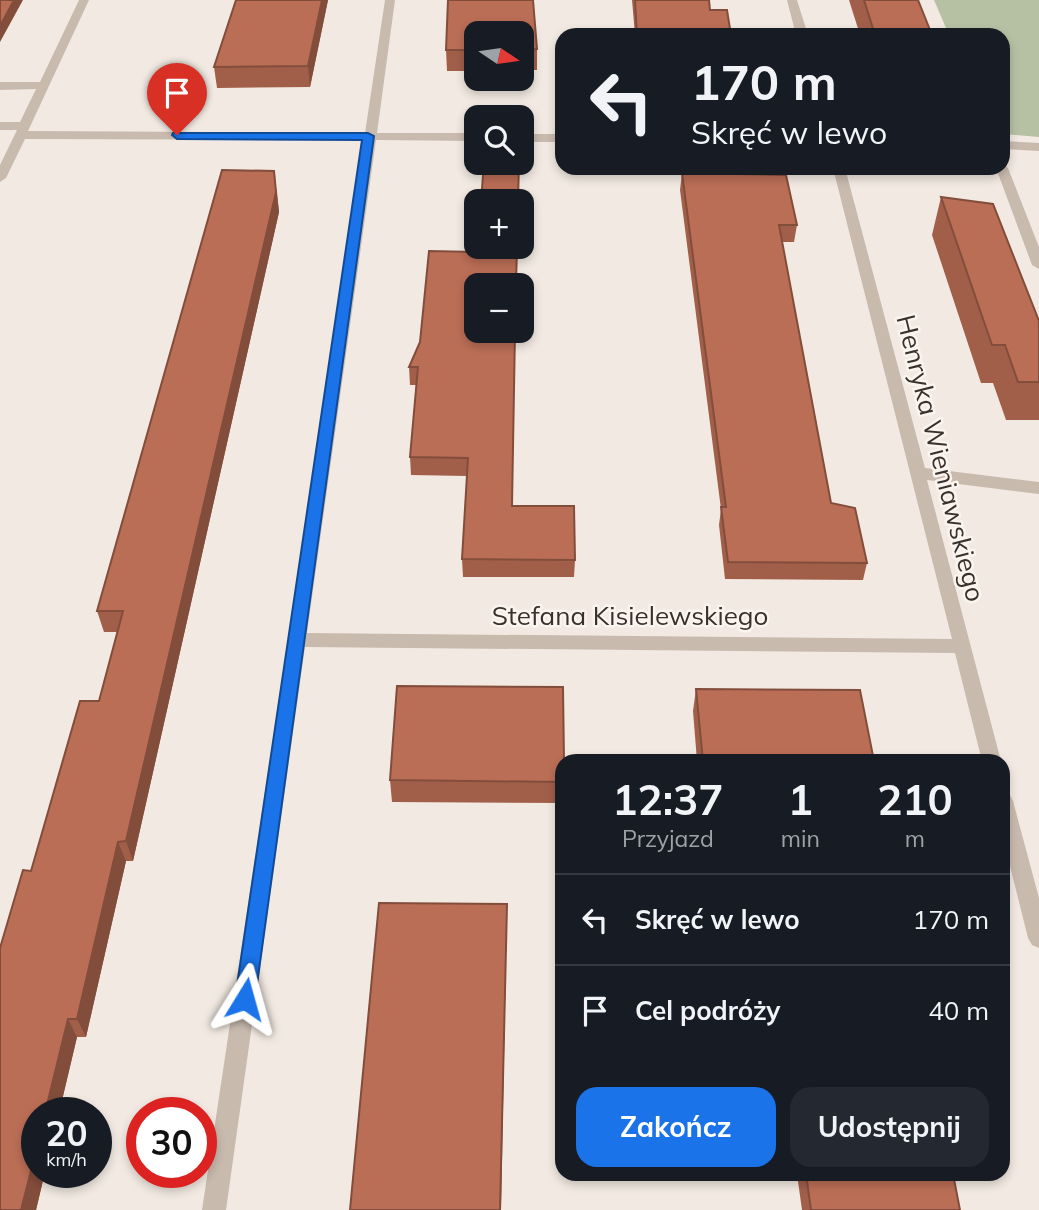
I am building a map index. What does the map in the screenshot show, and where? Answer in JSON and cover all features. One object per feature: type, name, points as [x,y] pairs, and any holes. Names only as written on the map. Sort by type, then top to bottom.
[{"type":"street","points":[[0,178],[84,0]]},
{"type":"street","points":[[214,1210],[298,640],[368,136],[390,0]]},
{"type":"street","points":[[792,0],[800,28]]},
{"type":"street","points":[[0,86],[44,85]]},
{"type":"street","points":[[0,126],[23,131],[464,137]]},
{"type":"street","points":[[534,138],[555,138]]},
{"type":"street","points":[[1010,145],[1039,147]]},
{"type":"street","name":"Henryka Wieniawskiego","points":[[841,175],[990,754]]},
{"type":"street","points":[[1005,175],[1039,265]]},
{"type":"street","points":[[917,472],[1039,488]]},
{"type":"street","name":"Stefana Kisielewskiego","points":[[298,640],[962,646]]},
{"type":"street","points":[[1010,828],[1039,938]]},
{"type":"green space","points":[[934,0],[1039,0],[1039,137],[1010,135],[1010,28],[946,28]]},
{"type":"building","points":[[0,0],[14,0],[0,26]]},
{"type":"building","points":[[236,0],[322,0],[308,66],[214,67]]},
{"type":"building","points":[[448,0],[533,0],[537,49],[534,49],[534,21],[464,21],[464,50],[446,50]]},
{"type":"building","points":[[635,0],[709,0],[710,10],[727,10],[730,28],[637,28]]},
{"type":"building","points":[[864,0],[918,0],[929,28],[873,28]]},
{"type":"building","points":[[222,170],[274,171],[276,192],[126,841],[118,842],[77,1019],[68,1019],[49,1097],[21,1097],[21,1188],[27,1188],[21,1210],[0,1210],[0,948],[23,870],[31,871],[80,701],[99,701],[123,611],[97,611]]},
{"type":"building","points":[[483,175],[519,175],[518,189],[482,189]]},
{"type":"building","points":[[682,175],[786,175],[797,225],[779,225],[831,503],[855,508],[867,563],[728,562],[721,507],[726,507]]},
{"type":"building","points":[[941,197],[993,204],[1039,321],[1039,382],[1018,382],[1005,345],[992,345]]},
{"type":"building","points":[[429,251],[464,252],[464,259],[517,259],[516,273],[464,273],[464,343],[515,343],[512,506],[574,506],[575,560],[462,559],[468,458],[410,457],[418,367],[409,367],[420,342]]},
{"type":"building","points":[[397,686],[563,687],[564,754],[555,754],[555,782],[390,780]]},
{"type":"building","points":[[696,689],[860,690],[873,754],[702,754]]},
{"type":"building","points":[[379,903],[507,904],[500,1210],[350,1210]]},
{"type":"building","points":[[807,1181],[954,1181],[960,1210],[811,1210]]},
{"type":"route","points":[[177,135],[368,136],[302,616],[245,999]]}]
